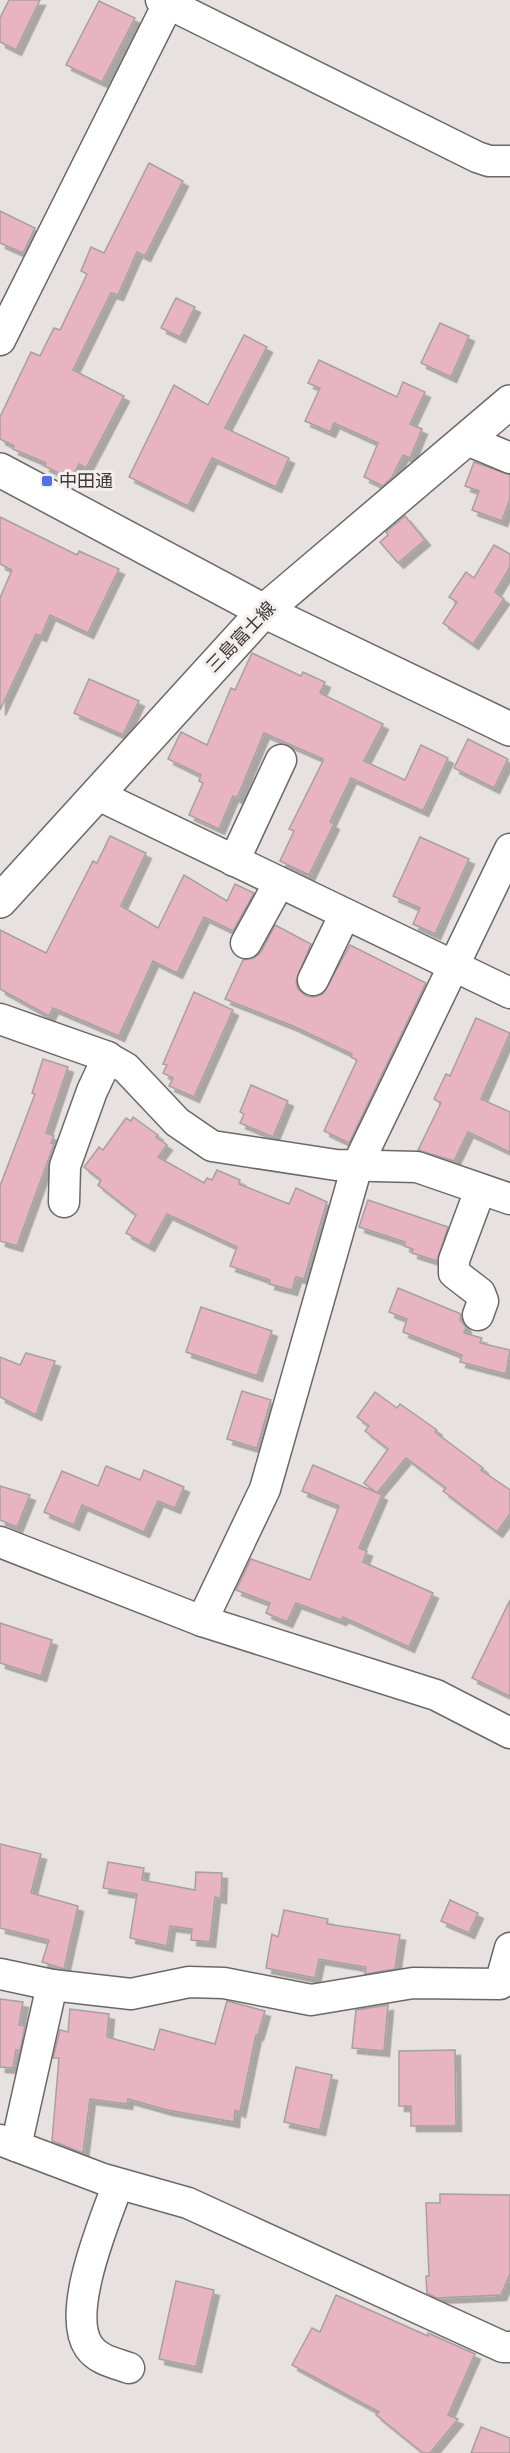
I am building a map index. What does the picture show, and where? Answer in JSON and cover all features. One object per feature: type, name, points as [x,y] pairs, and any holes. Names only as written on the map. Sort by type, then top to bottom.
[{"type":"main road","name":"三島富士線","points":[[0,901],[264,610],[510,402]]},
{"type":"main road","points":[[0,470],[264,610],[510,729]]},
{"type":"street","points":[[0,340],[164,2],[477,157],[489,161],[508,158]]},
{"type":"street","points":[[467,440],[510,459]]},
{"type":"street","points":[[234,861],[281,760]]},
{"type":"street","points":[[96,794],[510,993]]},
{"type":"street","points":[[202,1622],[265,1489],[357,1166],[510,849]]},
{"type":"street","points":[[246,943],[279,883]]},
{"type":"street","points":[[313,980],[345,914]]},
{"type":"street","points":[[0,1018],[108,1057],[126,1068],[177,1122],[213,1146],[283,1158],[357,1166],[417,1167],[510,1199]]},
{"type":"street","points":[[64,1202],[65,1166],[92,1091],[108,1057]]},
{"type":"street","points":[[478,1315],[483,1301],[480,1293],[454,1273],[454,1260],[480,1190]]},
{"type":"street","points":[[0,1542],[202,1622],[436,1695],[510,1733]]},
{"type":"street","points":[[0,1974],[52,1985],[131,1994],[189,1982],[224,1983],[311,2000],[413,1983],[500,1984],[510,1947]]},
{"type":"street","points":[[52,1985],[8,2143],[118,2184],[188,2203],[503,2347],[510,2347]]},
{"type":"street","points":[[118,2184],[86,2278],[82,2330],[88,2346],[98,2356],[129,2368]]},
{"type":"building","points":[[9,0],[40,0],[16,50],[0,42],[0,18]]},
{"type":"building","points":[[99,1],[135,18],[102,82],[66,65]]},
{"type":"building","points":[[149,163],[183,181],[145,256],[137,252],[118,295],[111,293],[73,370],[124,396],[86,468],[79,464],[72,479],[44,466],[46,463],[13,449],[14,446],[0,439],[0,417],[31,352],[40,356],[54,328],[60,330],[87,274],[81,271],[91,247],[104,253]]},
{"type":"building","points":[[0,211],[35,228],[23,253],[0,243]]},
{"type":"building","points":[[176,298],[195,307],[180,337],[161,328]]},
{"type":"building","points":[[440,323],[469,336],[451,377],[421,363]]},
{"type":"building","points":[[244,335],[267,347],[225,428],[289,458],[276,487],[212,458],[188,506],[129,477],[174,385],[208,405]]},
{"type":"building","points":[[319,360],[397,397],[403,382],[425,392],[410,424],[422,429],[410,458],[403,455],[392,477],[383,486],[364,477],[378,443],[334,423],[330,432],[305,421],[320,388],[308,383]]},
{"type":"building","points":[[474,462],[510,475],[510,499],[502,521],[472,510],[479,491],[465,486]]},
{"type":"building","points":[[405,516],[425,540],[398,563],[380,542],[388,535],[386,532]]},
{"type":"building","points":[[0,517],[77,555],[79,551],[119,569],[88,633],[50,615],[41,636],[36,634],[0,710],[0,598],[12,570],[0,564]]},
{"type":"building","points":[[494,545],[510,554],[510,567],[495,592],[504,599],[473,644],[443,623],[457,602],[449,597],[466,572],[474,578]]},
{"type":"building","points":[[252,653],[301,676],[303,672],[325,682],[320,693],[383,724],[364,761],[405,780],[421,745],[448,758],[423,811],[351,778],[330,822],[334,824],[309,875],[280,861],[294,831],[289,829],[323,759],[264,733],[237,798],[233,796],[219,829],[189,815],[203,783],[199,781],[201,775],[168,759],[181,732],[207,745],[231,688],[235,690]]},
{"type":"building","points":[[89,679],[139,701],[123,735],[74,713]]},
{"type":"building","points":[[468,739],[508,759],[494,788],[454,768]]},
{"type":"building","points":[[110,836],[146,853],[121,906],[158,928],[184,875],[227,901],[235,884],[254,893],[233,931],[204,917],[177,973],[153,961],[119,1036],[53,1008],[49,1016],[0,989],[0,930],[46,953],[93,861],[97,863]]},
{"type":"building","points":[[420,837],[469,859],[435,934],[413,924],[420,908],[393,896]]},
{"type":"building","points":[[275,925],[311,944],[296,981],[298,989],[306,996],[315,997],[323,994],[350,945],[426,983],[349,1143],[324,1131],[357,1060],[351,1057],[352,1054],[293,1026],[225,999],[243,960],[254,958],[261,952]]},
{"type":"building","points":[[194,992],[233,1010],[194,1097],[169,1086],[173,1078],[163,1073],[167,1065],[163,1064]]},
{"type":"building","points":[[476,1018],[510,1033],[481,1099],[510,1112],[510,1152],[468,1132],[454,1161],[418,1150],[441,1103],[434,1099],[446,1074],[450,1076]]},
{"type":"building","points":[[43,1059],[68,1067],[46,1133],[54,1136],[51,1143],[54,1144],[17,1246],[0,1241],[0,1186],[35,1094],[32,1093]]},
{"type":"building","points":[[251,1085],[288,1101],[273,1137],[240,1123],[244,1114],[240,1112]]},
{"type":"building","points":[[133,1117],[158,1135],[156,1137],[167,1145],[158,1157],[204,1183],[207,1178],[212,1180],[217,1170],[240,1180],[239,1184],[289,1204],[296,1188],[327,1202],[304,1279],[296,1277],[292,1290],[269,1284],[270,1280],[230,1266],[237,1247],[167,1214],[149,1246],[126,1233],[136,1215],[98,1185],[101,1180],[84,1167],[99,1147],[103,1150],[126,1118],[131,1121]]},
{"type":"building","points":[[368,1200],[448,1227],[437,1261],[412,1253],[413,1249],[404,1246],[405,1242],[359,1227]]},
{"type":"building","points":[[398,1288],[461,1314],[460,1320],[466,1327],[464,1333],[482,1338],[480,1343],[510,1350],[506,1374],[460,1362],[462,1355],[403,1332],[407,1319],[389,1312]]},
{"type":"building","points":[[201,1307],[272,1331],[257,1376],[186,1352]]},
{"type":"building","points":[[26,1353],[55,1361],[36,1415],[0,1397],[0,1357],[20,1365]]},
{"type":"building","points":[[242,1391],[271,1400],[257,1448],[227,1439]]},
{"type":"building","points":[[375,1392],[397,1408],[400,1404],[437,1430],[435,1432],[483,1468],[481,1470],[510,1490],[510,1514],[497,1532],[443,1491],[446,1488],[406,1458],[377,1493],[364,1483],[388,1449],[365,1431],[369,1426],[357,1417]]},
{"type":"building","points":[[313,1465],[382,1495],[359,1548],[367,1551],[363,1562],[433,1593],[409,1647],[343,1617],[341,1620],[296,1603],[287,1622],[266,1613],[270,1603],[236,1590],[251,1559],[310,1580],[339,1506],[302,1491]]},
{"type":"building","points":[[106,1466],[140,1480],[144,1470],[184,1487],[175,1508],[158,1501],[144,1532],[82,1505],[74,1525],[44,1512],[62,1471],[98,1486]]},
{"type":"building","points":[[0,1486],[30,1495],[17,1527],[0,1520]]},
{"type":"building","points":[[510,1600],[510,1696],[472,1678]]},
{"type":"building","points":[[0,1623],[52,1640],[41,1676],[0,1663]]},
{"type":"building","points":[[0,1844],[41,1854],[31,1893],[78,1906],[64,1969],[42,1962],[49,1940],[0,1928]]},
{"type":"building","points":[[108,1862],[144,1868],[142,1880],[195,1890],[196,1872],[222,1873],[221,1898],[215,1897],[210,1942],[191,1940],[192,1929],[170,1926],[167,1946],[130,1938],[137,1894],[103,1888]]},
{"type":"building","points":[[450,1900],[478,1913],[469,1933],[441,1921]]},
{"type":"building","points":[[284,1910],[328,1919],[327,1924],[400,1935],[395,1969],[365,1974],[366,1967],[319,1959],[315,1978],[266,1968],[272,1934],[278,1937]]},
{"type":"building","points":[[0,1999],[23,2002],[19,2025],[25,2026],[20,2051],[16,2050],[13,2068],[0,2067]]},
{"type":"building","points":[[227,2001],[265,2011],[258,2035],[256,2035],[240,2112],[235,2110],[234,2122],[167,2110],[128,2099],[127,2104],[90,2099],[83,2153],[52,2141],[59,2058],[53,2058],[60,2030],[68,2032],[70,2009],[109,2014],[107,2037],[154,2050],[160,2029],[215,2044]]},
{"type":"building","points":[[388,2005],[384,2051],[352,2048],[356,2010]]},
{"type":"building","points":[[455,2050],[456,2126],[411,2126],[411,2106],[399,2106],[399,2051]]},
{"type":"building","points":[[296,2067],[332,2075],[320,2130],[284,2122]]},
{"type":"building","points":[[440,2194],[510,2195],[510,2274],[501,2295],[436,2298],[427,2293],[426,2276],[429,2276],[426,2203],[440,2203]]},
{"type":"building","points":[[176,2281],[214,2290],[196,2367],[159,2359]]},
{"type":"building","points":[[336,2295],[475,2354],[448,2415],[458,2419],[430,2453],[423,2453],[376,2415],[379,2412],[292,2365],[312,2328],[320,2332]]},
{"type":"building","points":[[481,2427],[510,2438],[510,2453],[471,2453]]},
{"type":"place","name":"中田通","points":[[47,481]]}]
